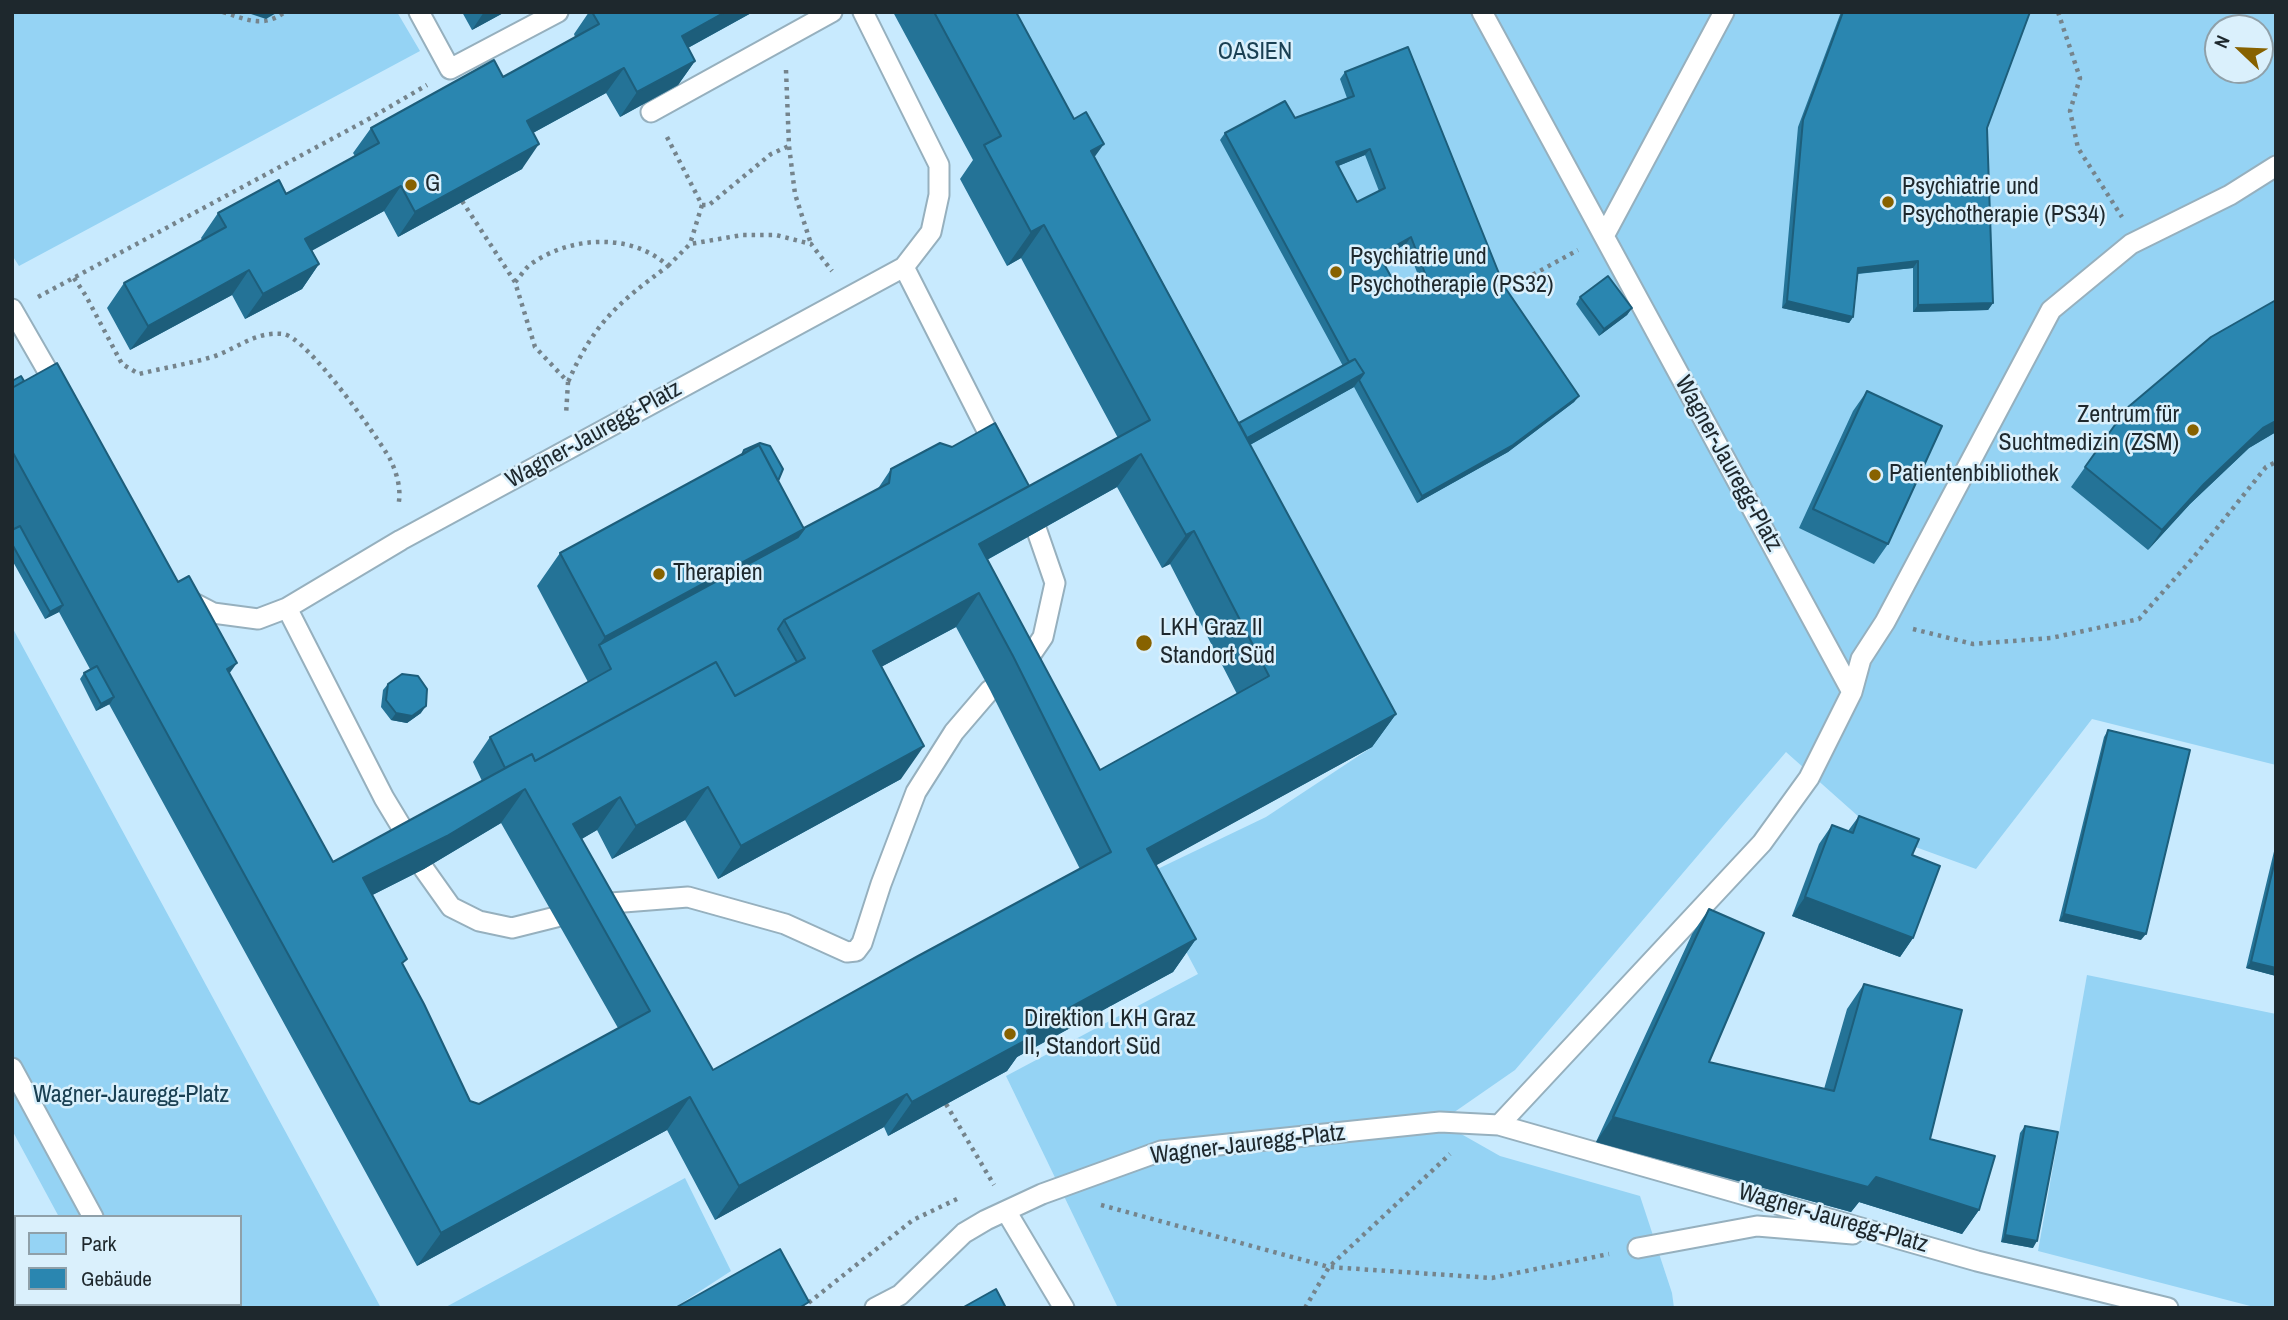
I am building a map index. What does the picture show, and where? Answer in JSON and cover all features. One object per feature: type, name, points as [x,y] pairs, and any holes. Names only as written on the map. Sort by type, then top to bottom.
[{"type":"lane","points":[[419,12],[450,69],[558,12]]},
{"type":"lane","points":[[651,112],[832,12]]},
{"type":"lane","name":"Wagner-Jauregg-Platz","points":[[174,587],[184,597],[213,613],[258,619],[287,608],[401,540],[904,267],[931,232],[939,195],[939,165],[863,12]]},
{"type":"lane","name":"Wagner-Jauregg-Platz","points":[[1482,12],[1852,692]]},
{"type":"lane","points":[[1604,236],[1724,12]]},
{"type":"lane","points":[[1499,1125],[1762,843],[1809,778],[1852,692],[1861,659],[1885,622],[2050,310],[2131,244],[2230,195],[2276,166]]},
{"type":"lane","points":[[904,267],[1009,473]]},
{"type":"lane","points":[[13,311],[64,400]]},
{"type":"lane","points":[[1008,674],[1030,656],[1043,637],[1055,583],[1037,531]]},
{"type":"lane","points":[[287,608],[384,798],[410,841]]},
{"type":"lane","points":[[579,909],[611,903],[688,897],[785,924],[847,952],[856,951],[862,943],[916,792],[954,732],[990,690]]},
{"type":"lane","points":[[424,869],[451,907],[479,921],[512,928],[555,917]]},
{"type":"lane","points":[[12,1068],[92,1215]]},
{"type":"lane","name":"Wagner-Jauregg-Platz","points":[[875,1308],[900,1294],[964,1233],[1042,1194],[1161,1151],[1440,1122],[1499,1125],[1977,1261],[2168,1308]]},
{"type":"lane","points":[[1006,1211],[1064,1308]]},
{"type":"lane","points":[[1638,1248],[1756,1226],[1899,1237]]},
{"type":"path","points":[[223,12],[249,21],[272,21],[285,12]]},
{"type":"path","points":[[2059,12],[2080,78],[2070,111],[2078,148],[2122,215],[2131,244]]},
{"type":"path","points":[[784,40],[789,146],[795,194],[811,244],[850,296]]},
{"type":"path","points":[[13,311],[367,120],[450,69]]},
{"type":"path","points":[[573,447],[568,431],[566,405],[568,382],[594,332],[626,298],[668,266],[690,244],[702,205],[675,150],[651,112]]},
{"type":"path","points":[[702,205],[709,205],[771,154],[789,146]]},
{"type":"path","points":[[462,201],[515,282],[535,347],[568,382]]},
{"type":"path","points":[[690,244],[715,239],[776,235],[811,244]]},
{"type":"path","points":[[1499,293],[1604,236]]},
{"type":"path","points":[[515,282],[532,262],[582,242],[621,243],[660,258],[668,266]]},
{"type":"path","points":[[74,278],[122,364],[139,374],[215,356],[257,335],[285,334],[304,345],[346,396],[391,461],[401,495],[394,523],[401,540]]},
{"type":"path","points":[[1885,622],[1973,644],[2051,638],[2139,619],[2193,558],[2266,467],[2276,461]]},
{"type":"path","points":[[946,1104],[1006,1211]]},
{"type":"path","points":[[1305,1308],[1329,1267],[1448,1155],[1499,1125]]},
{"type":"path","points":[[980,1188],[992,1182]]},
{"type":"path","points":[[803,1308],[913,1220],[968,1193]]},
{"type":"path","points":[[1042,1194],[1077,1203],[1101,1205],[1329,1267],[1492,1278],[1638,1248]]},
{"type":"shaded area","name":"LKH Graz II Standort Süd","points":[[12,12],[2276,12],[2276,1308],[12,1308]]},
{"type":"green space","points":[[12,12],[397,12],[420,51],[19,266],[12,255]]},
{"type":"green space","name":"OASIEN","points":[[1000,12],[2276,12],[2276,765],[2092,719],[1976,869],[1877,833],[1786,752],[1515,1070],[1440,1122],[1500,1156],[1640,1196],[1672,1293],[1674,1308],[1118,1308],[1006,1076],[1198,974],[1145,875],[1266,817],[1372,747]]},
{"type":"green space","name":"Wagner-Jauregg-Platz","points":[[12,627],[381,1308],[109,1308],[108,1306],[242,1306],[242,1215],[58,1215],[12,1130]]},
{"type":"green space","points":[[2087,975],[2276,1014],[2276,1308],[2258,1308],[2038,1251]]},
{"type":"green space","points":[[685,1178],[731,1271],[674,1308],[444,1308]]},
{"type":"building","name":"G","points":[[592,12],[725,12],[682,36],[695,61],[637,92],[624,68],[527,121],[539,144],[415,212],[401,186],[305,239],[319,264],[263,294],[249,270],[148,326],[124,283],[226,227],[218,213],[279,180],[286,194],[379,143],[371,128],[494,60],[503,77],[599,24]]},
{"type":"building","points":[[934,12],[1016,12],[1074,119],[1086,112],[1104,144],[1091,151],[1396,714],[1147,849],[1196,939],[1027,1031],[1030,1038],[912,1102],[907,1094],[739,1186],[690,1097],[441,1233],[12,451],[12,388],[57,363],[178,582],[189,576],[237,663],[227,669],[333,862],[532,754],[535,761],[716,662],[735,696],[805,658],[784,620],[1150,420],[1044,225],[1031,232],[984,145],[1001,136]],"holes":[[[1141,454],[1186,535],[1194,531],[1269,676],[1100,770],[979,544]],[[979,593],[1111,852],[713,1070],[573,824],[620,797],[636,826],[708,787],[741,846],[924,746],[873,651]],[[525,789],[650,1011],[479,1104],[470,1101],[402,963],[407,959],[363,878],[447,836]]]},
{"type":"building","name":"Psychiatrie und Psychotherapie (PS34)","points":[[1843,12],[2030,12],[1987,128],[1993,303],[1918,305],[1918,261],[1858,268],[1853,317],[1787,301],[1803,120]]},
{"type":"building","name":"Psychiatrie und Psychotherapie (PS32)","points":[[1408,47],[1504,286],[1579,396],[1513,445],[1422,496],[1359,380],[1364,373],[1355,359],[1349,362],[1225,133],[1285,101],[1295,118],[1354,96],[1345,72]],"holes":[[[1370,149],[1385,188],[1357,202],[1336,162]],[[1411,237],[1426,276],[1399,291],[1379,255]]]},
{"type":"building","points":[[1608,276],[1632,308],[1604,329],[1580,297]]},
{"type":"building","name":"Zentrum für Suchtmedizin (ZSM)","points":[[2276,300],[2276,421],[2263,428],[2204,484],[2162,530],[2085,467],[2127,408],[2211,337]]},
{"type":"building","points":[[1355,359],[1364,373],[1247,438],[1239,423]]},
{"type":"building","points":[[21,376],[24,381],[12,388],[12,381]]},
{"type":"building","points":[[1867,391],[1942,426],[1888,544],[1813,509]]},
{"type":"building","points":[[995,423],[1029,486],[784,620],[778,629],[797,662],[735,696],[716,662],[535,761],[532,754],[505,768],[490,737],[611,669],[599,645],[798,537],[804,528],[889,483],[891,469],[940,443],[952,447]]},
{"type":"building","points":[[760,443],[770,446],[783,469],[778,481],[759,445],[742,455],[744,450]]},
{"type":"building","name":"Therapien","points":[[759,445],[804,529],[605,637],[560,553]]},
{"type":"building","points":[[20,526],[63,605],[50,612],[12,544],[12,530]]},
{"type":"building","points":[[97,666],[114,697],[101,704],[84,673]]},
{"type":"building","points":[[402,674],[418,676],[427,689],[426,706],[412,716],[396,713],[386,700],[388,684]]},
{"type":"building","points":[[2108,730],[2190,750],[2146,934],[2064,914]]},
{"type":"building","points":[[1859,816],[1919,839],[1912,855],[1940,866],[1913,938],[1805,897],[1832,825],[1853,833]]},
{"type":"building","points":[[2276,856],[2276,968],[2251,962]]},
{"type":"building","points":[[1709,909],[1764,933],[1709,1062],[1834,1091],[1864,984],[1962,1010],[1930,1139],[1995,1156],[1979,1210],[1876,1177],[1868,1187],[1613,1117]]},
{"type":"building","points":[[2025,1126],[2058,1132],[2037,1241],[2005,1235]]},
{"type":"building","points":[[780,1249],[809,1302],[799,1308],[675,1308]]},
{"type":"building","points":[[996,1289],[1006,1308],[962,1308]]},
{"type":"place","name":"G","points":[[411,185]]},
{"type":"place","name":"Psychiatrie und Psychotherapie (PS34)","points":[[1888,202]]},
{"type":"place","name":"Psychiatrie und Psychotherapie (PS32)","points":[[1336,272]]},
{"type":"place","name":"Zentrum für Suchtmedizin (ZSM)","points":[[2193,430]]},
{"type":"place","name":"Patientenbibliothek","points":[[1875,475]]},
{"type":"place","name":"Therapien","points":[[659,574]]},
{"type":"place","name":"LKH Graz II Standort Süd","points":[[1144,643]]},
{"type":"place","name":"Direktion LKH Graz II, Standort Süd","points":[[1010,1034]]}]
